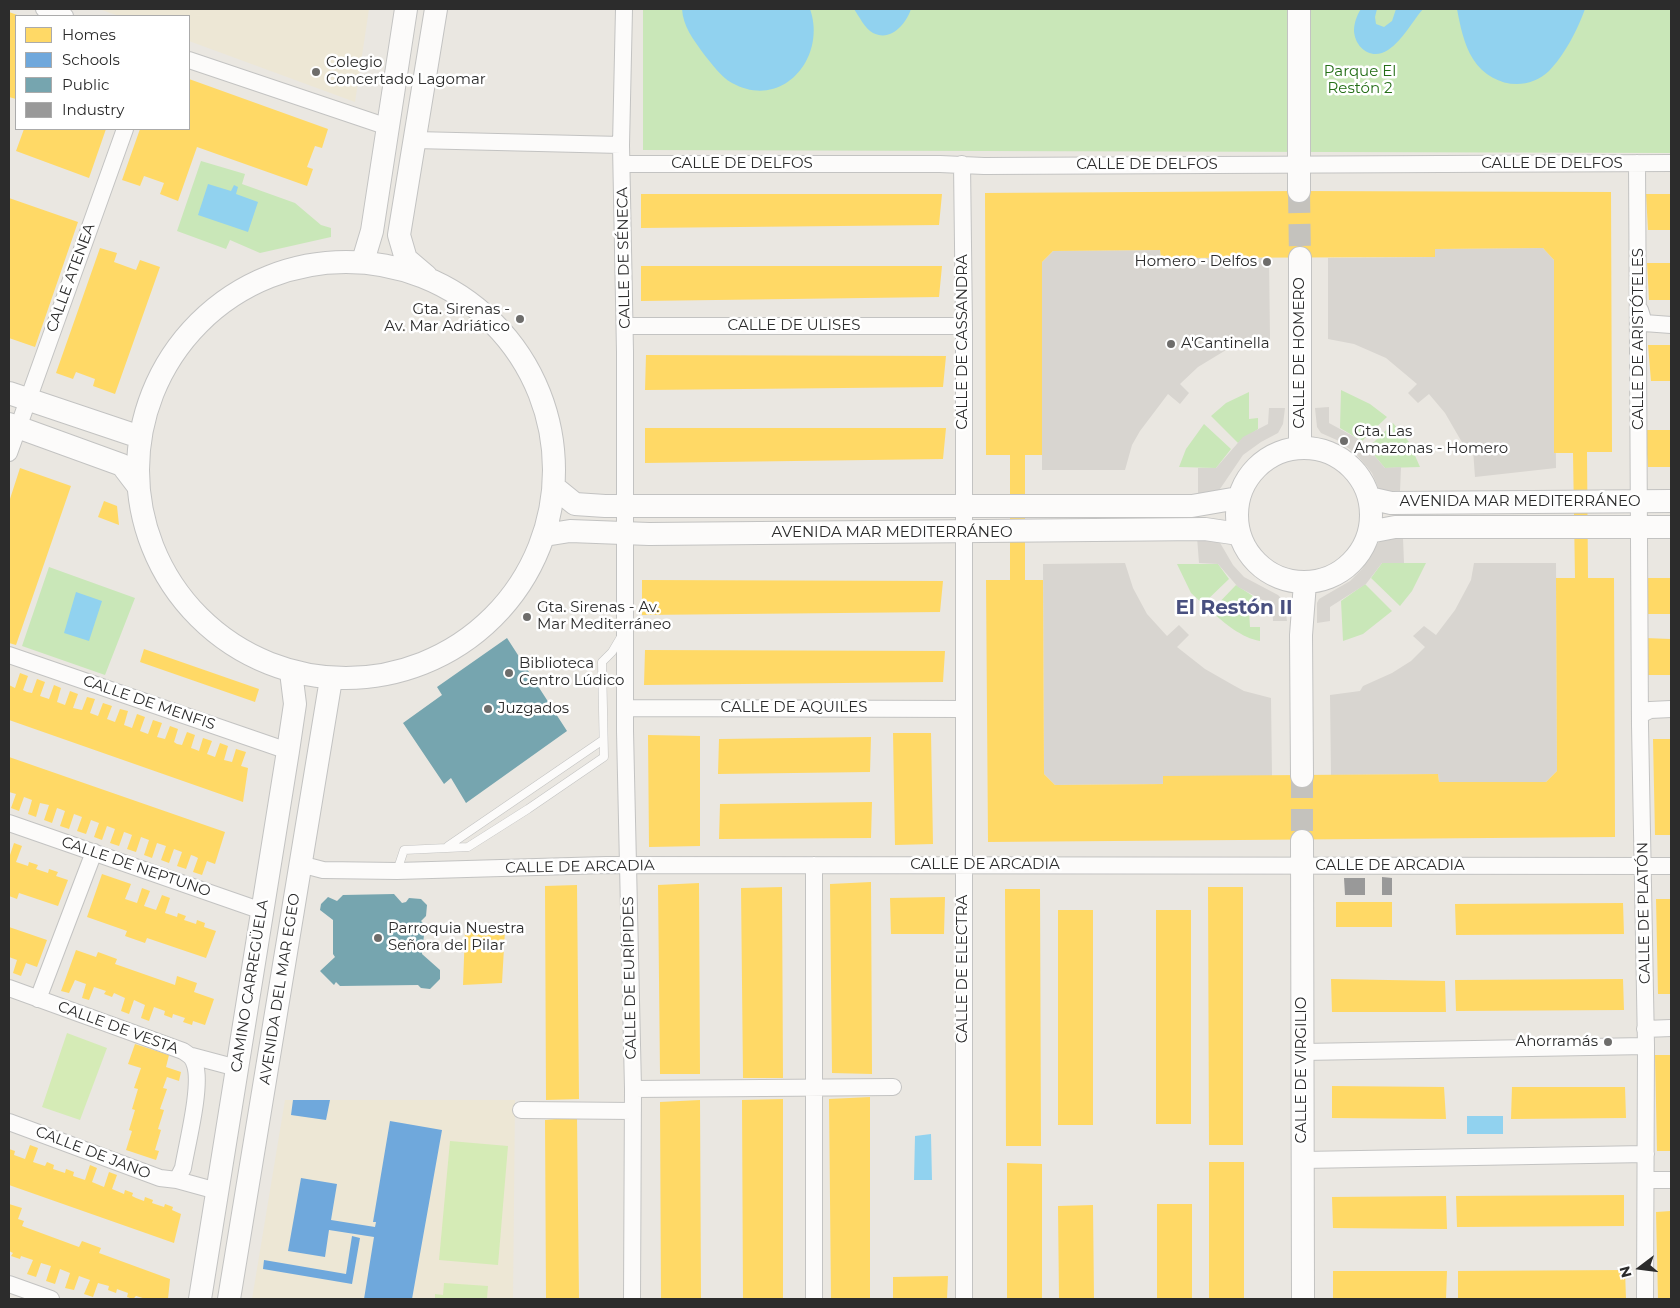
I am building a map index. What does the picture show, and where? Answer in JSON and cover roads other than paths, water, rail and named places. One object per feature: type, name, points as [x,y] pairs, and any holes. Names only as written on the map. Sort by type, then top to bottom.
[{"type":"street","points":[[44,9],[62,15]]},
{"type":"street","points":[[364,261],[372,231],[406,9]]},
{"type":"street","points":[[427,277],[364,261],[302,265],[244,287],[195,326],[159,377],[140,436],[138,486],[150,542],[177,593],[217,634],[292,672],[331,679],[380,673],[434,660],[482,629],[509,602],[530,569],[545,535],[554,487],[549,422],[524,361],[482,311],[427,277],[406,259],[399,235],[436,9]]},
{"type":"street","name":"CALLE DE SÉNECA","points":[[624,9],[621,145],[625,326],[625,506]]},
{"type":"street","points":[[1299,9],[1299,191]]},
{"type":"street","points":[[190,60],[388,128]]},
{"type":"street","name":"CALLE ATENEA","points":[[9,453],[18,397],[125,130]]},
{"type":"street","points":[[415,140],[621,145]]},
{"type":"street","name":"CALLE DE ARISTÓTELES","points":[[1637,163],[1640,310],[1639,514]]},
{"type":"street","name":"CALLE DE DELFOS","points":[[622,164],[962,164],[984,166],[1671,163]]},
{"type":"street","name":"CALLE DE CASSANDRA","points":[[962,164],[964,326],[963,520]]},
{"type":"street","name":"CALLE DE HOMERO","points":[[1300,258],[1300,448]]},
{"type":"street","points":[[1640,310],[1644,323],[1671,324]]},
{"type":"street","name":"CALLE DE ULISES","points":[[625,326],[964,326]]},
{"type":"street","points":[[18,397],[140,436]]},
{"type":"street","points":[[14,426],[122,465],[138,486]]},
{"type":"street","points":[[1300,448],[1319,449],[1336,456],[1350,467],[1362,481],[1369,498],[1371,515],[1369,532],[1356,558],[1333,576],[1305,583],[1276,577],[1253,560],[1239,534],[1236,516],[1238,498],[1247,478],[1261,462],[1280,452],[1300,448]]},
{"type":"street","name":"AVENIDA MAR MEDITERRÁNEO","points":[[554,487],[575,504],[1205,529],[1239,534]]},
{"type":"street","name":"AVENIDA MAR MEDITERRÁNEO","points":[[545,535],[570,531],[625,534],[963,520],[1192,506],[1238,498]]},
{"type":"street","name":"AVENIDA MAR MEDITERRÁNEO","points":[[1369,498],[1391,503],[1639,514],[1671,526]]},
{"type":"street","name":"AVENIDA MAR MEDITERRÁNEO","points":[[1369,532],[1395,527],[1639,514],[1671,501]]},
{"type":"street","name":"CALLE DE EURÍPIDES","points":[[625,506],[625,708],[633,1089],[632,1299]]},
{"type":"street","name":"CALLE DE PLATÓN","points":[[1639,514],[1646,1046],[1645,1299]]},
{"type":"street","name":"CALLE DE ELECTRA","points":[[963,520],[964,1299]]},
{"type":"street","points":[[1302,776],[1301,635],[1305,583]]},
{"type":"street","name":"CALLE DE MENFIS","points":[[9,655],[288,750]]},
{"type":"street","name":"CAMINO CARREGÜELA","points":[[200,1299],[295,704],[292,672]]},
{"type":"street","name":"AVENIDA DEL MAR EGEO","points":[[229,1299],[331,679]]},
{"type":"street","name":"CALLE DE AQUILES","points":[[625,708],[963,708]]},
{"type":"street","points":[[1642,714],[1650,710],[1671,709]]},
{"type":"street","name":"CALLE DE NEPTUNO","points":[[9,823],[262,911]]},
{"type":"street","name":"CALLE DE VIRGILIO","points":[[1302,841],[1303,1299]]},
{"type":"street","points":[[38,999],[94,852]]},
{"type":"street","name":"CALLE DE ARCADIA","points":[[300,864],[323,870],[397,871],[628,865],[1671,866]]},
{"type":"street","points":[[814,865],[812,1088],[814,1299]]},
{"type":"street","name":"CALLE DE VESTA","points":[[9,988],[183,1051],[192,1056],[196,1066],[197,1084],[183,1168],[177,1180]]},
{"type":"street","points":[[1645,1029],[1671,1028]]},
{"type":"street","points":[[1303,1052],[1646,1046]]},
{"type":"street","points":[[192,1056],[237,1068]]},
{"type":"street","points":[[633,1089],[893,1087]]},
{"type":"street","points":[[521,1110],[633,1111]]},
{"type":"street","name":"CALLE DE JANO","points":[[9,1122],[160,1178],[177,1180],[218,1191]]},
{"type":"street","points":[[1303,1160],[1646,1154]]},
{"type":"street","points":[[1646,1180],[1671,1180]]},
{"type":"street","points":[[9,1284],[51,1299]]},
{"type":"lane","points":[[397,871],[404,850],[468,847],[604,757],[602,662],[612,652],[625,631]]},
{"type":"lane","points":[[447,847],[603,740]]},
{"type":"water","points":[[682,9],[810,9],[814,27],[812,45],[806,61],[784,85],[768,90],[751,90],[732,83],[720,74],[689,32],[684,21]]},
{"type":"water","points":[[854,9],[911,9],[902,26],[892,33],[880,35],[867,29]]},
{"type":"water","points":[[1361,9],[1377,9],[1376,24],[1384,27],[1392,21],[1396,9],[1423,9],[1393,46],[1382,53],[1376,54],[1365,51],[1357,43],[1355,37],[1355,25]]},
{"type":"water","points":[[1457,9],[1585,9],[1570,42],[1555,65],[1540,78],[1519,84],[1498,80],[1480,68],[1467,48]]},
{"type":"water","points":[[208,184],[231,191],[234,185],[238,187],[236,194],[258,202],[248,232],[198,215]]},
{"type":"water","points":[[76,592],[102,601],[89,641],[64,633]]},
{"type":"water","points":[[1467,1116],[1503,1116],[1503,1134],[1467,1134]]},
{"type":"water","points":[[931,1134],[932,1180],[914,1180],[915,1136]]},
{"type":"tunnel","points":[[1299,191],[1300,258]]},
{"type":"tunnel","points":[[1302,776],[1302,841]]},
{"type":"place","name":"Colegio Concertado Lagomar","points":[[316,72]]},
{"type":"place","name":"Homero - Delfos","points":[[1267,262]]},
{"type":"place","name":"Gta. Sirenas - Av. Mar Adriático","points":[[520,319]]},
{"type":"place","name":"A'Cantinella","points":[[1171,344]]},
{"type":"place","name":"Gta. Las Amazonas - Homero","points":[[1344,441]]},
{"type":"place","name":"Gta. Sirenas - Av. Mar Mediterráneo","points":[[527,617]]},
{"type":"place","name":"Biblioteca Centro Lúdico","points":[[509,673]]},
{"type":"place","name":"Juzgados","points":[[488,709]]},
{"type":"place","name":"Parroquia Nuestra Señora del Pilar","points":[[378,938]]},
{"type":"place","name":"Ahorramás","points":[[1608,1042]]},
{"type":"district","name":"El Restón II","points":[[1234,608]]},
{"type":"park label","name":"Parque El Restón 2","points":[[1360,80]]}]
